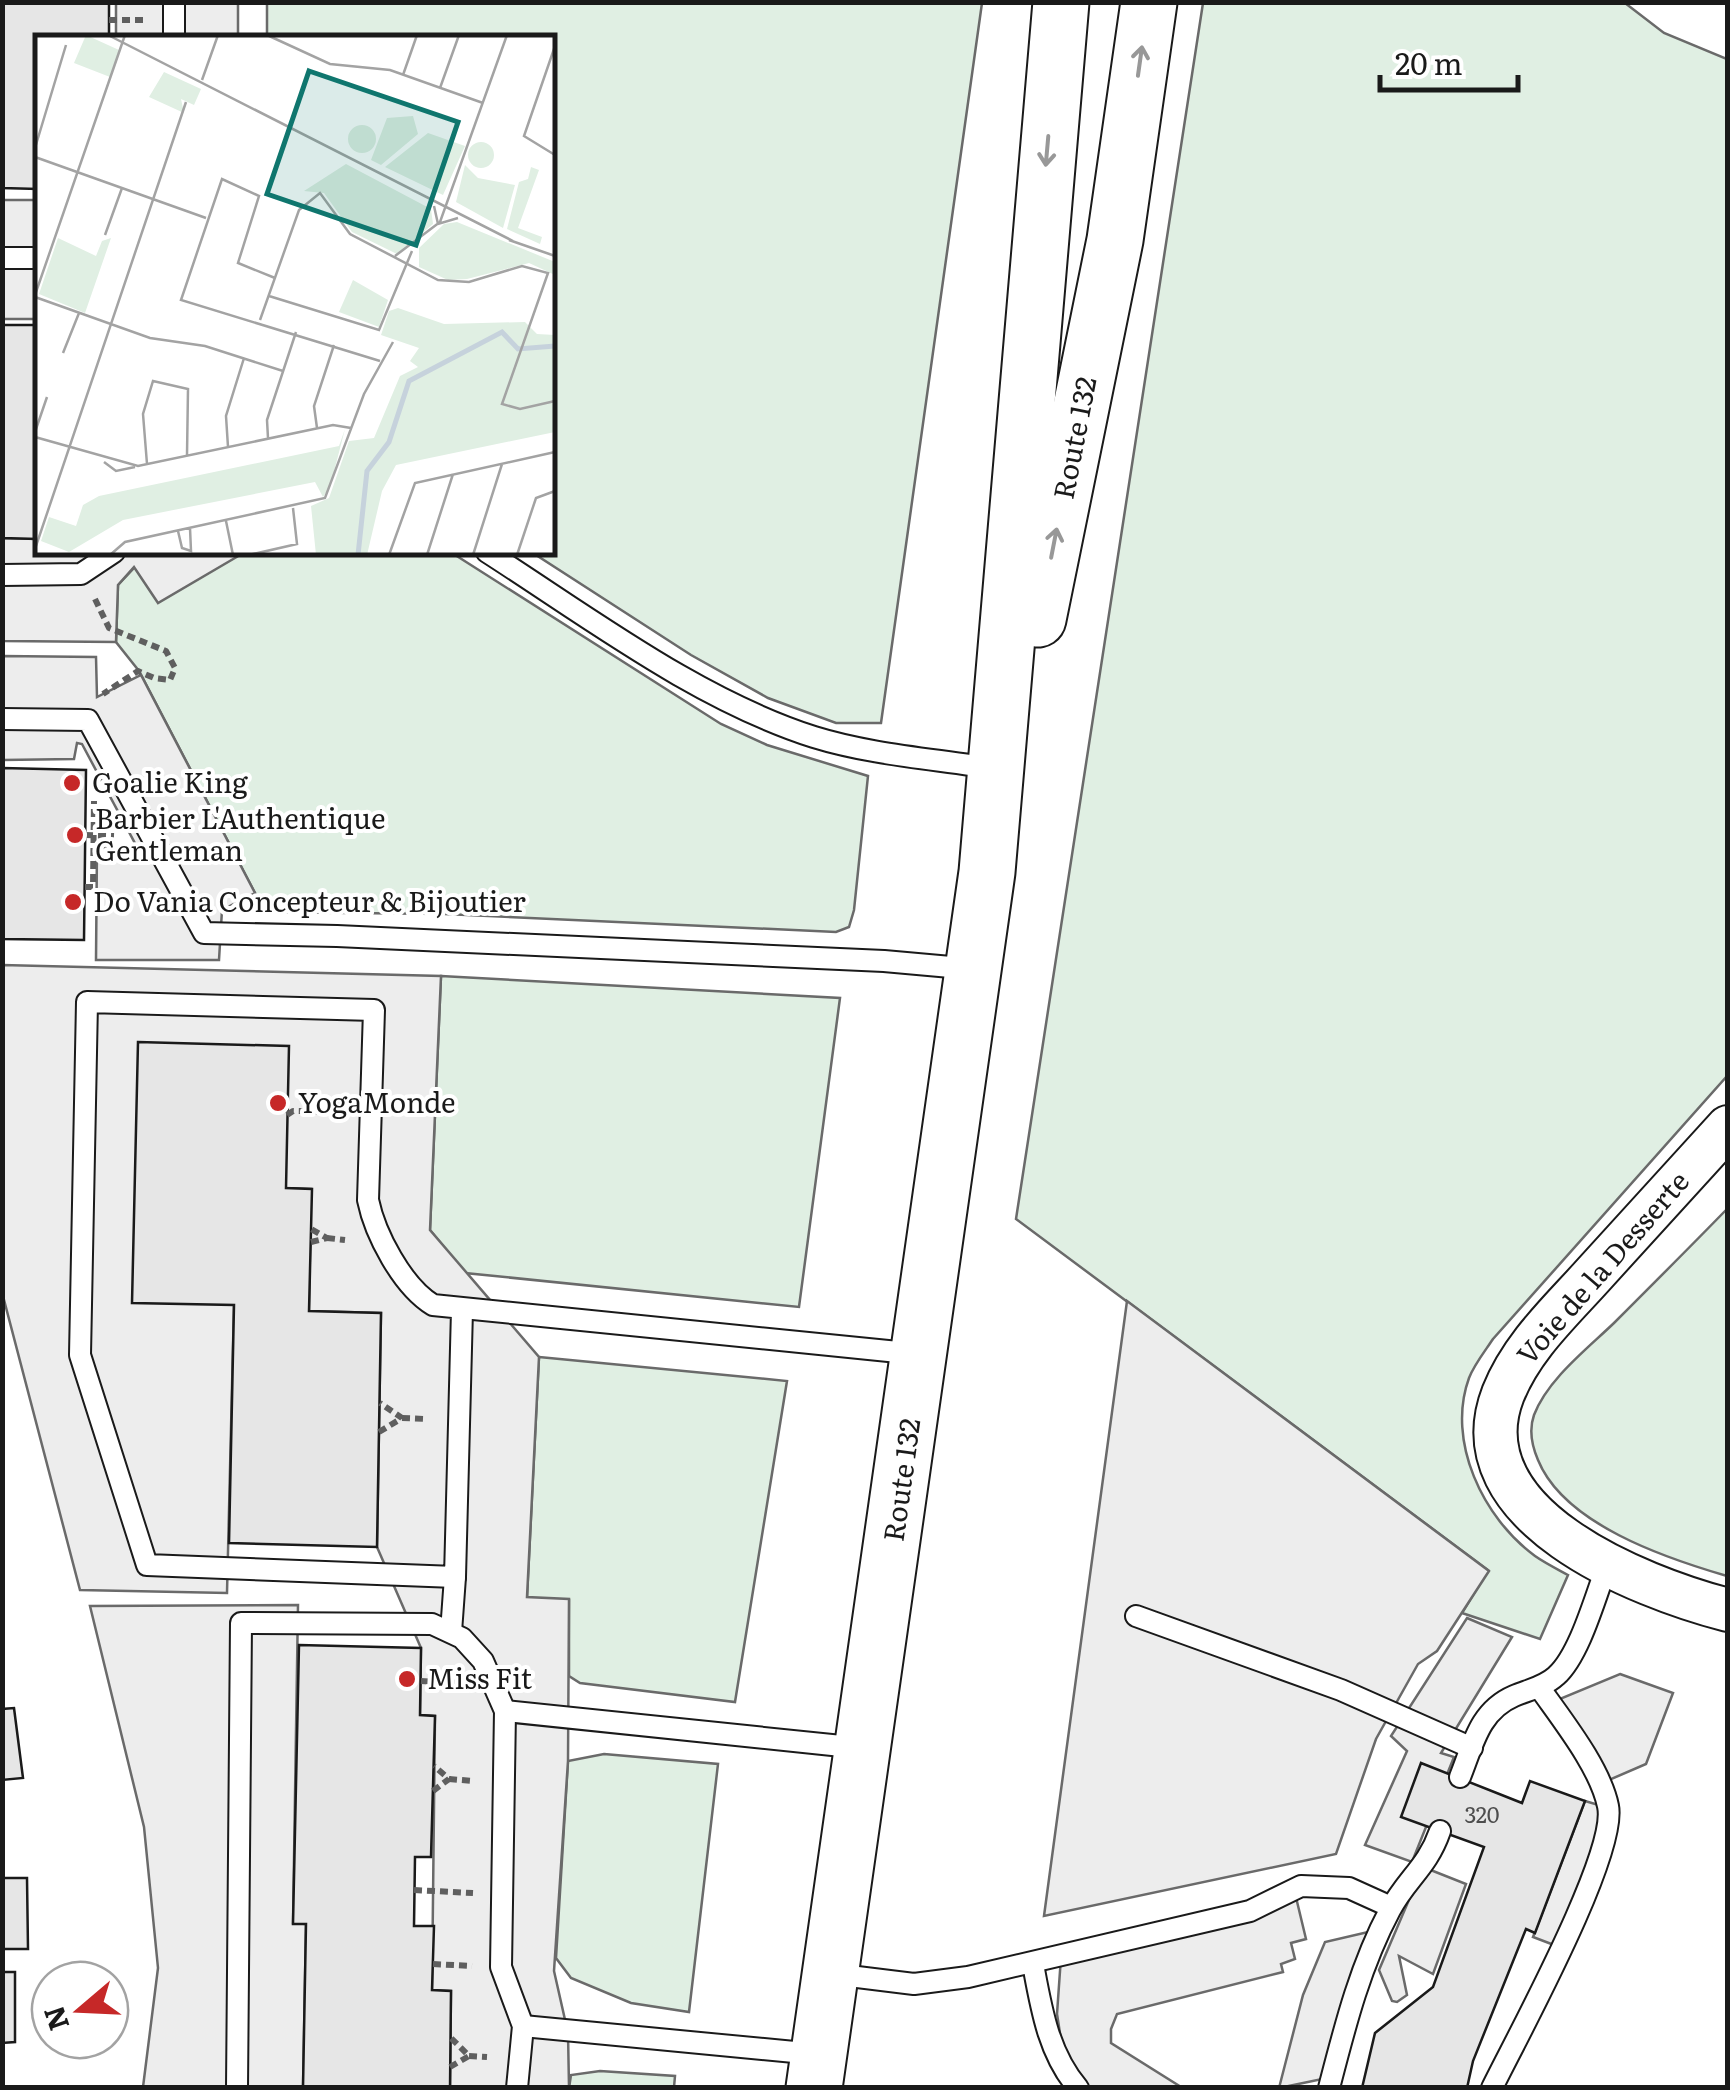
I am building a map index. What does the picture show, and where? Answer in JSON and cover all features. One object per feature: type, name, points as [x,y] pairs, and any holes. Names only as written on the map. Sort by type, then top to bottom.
[{"type":"highway","name":"Route 132","points":[[816,2071],[1002,770],[1061,2]]},
{"type":"highway","name":"Route 132","points":[[1002,770],[1115,240],[1149,2]]},
{"type":"street","name":"Voie de la Desserte","points":[[1608,1564],[1539,1520],[1507,1478],[1495,1433],[1497,1413],[1514,1369],[1532,1343],[1728,1127]]},
{"type":"street","points":[[1608,1564],[1672,1593],[1728,1610]]},
{"type":"lane","points":[[174,2],[174,35]]},
{"type":"lane","points":[[2,258],[35,258]]},
{"type":"lane","points":[[2,575],[82,574],[110,555]]},
{"type":"lane","points":[[492,555],[722,701],[755,715],[850,746],[1002,770]]},
{"type":"lane","points":[[2,720],[88,720],[204,934],[357,936],[884,961],[974,969]]},
{"type":"lane","points":[[454,1577],[147,1565],[80,1355],[87,1002],[374,1010],[368,1200],[377,1236],[421,1298],[432,1305],[920,1354]]},
{"type":"lane","points":[[451,1632],[462,1310]]},
{"type":"lane","points":[[1460,1777],[1481,1722],[1497,1704],[1558,1676],[1572,1655],[1608,1564]]},
{"type":"lane","points":[[1136,1616],[1341,1690],[1472,1748]]},
{"type":"lane","points":[[237,2088],[241,1623],[432,1624],[462,1638],[483,1661],[505,1711],[501,1967],[523,2026],[517,2088]]},
{"type":"lane","points":[[1492,2088],[1572,1926],[1610,1822],[1602,1783],[1539,1687]]},
{"type":"lane","points":[[505,1711],[863,1748]]},
{"type":"lane","points":[[1329,2088],[1353,1994],[1391,1908],[1431,1856],[1440,1831]]},
{"type":"lane","points":[[831,1974],[914,1984],[1032,1964],[1250,1911],[1301,1886],[1349,1888],[1391,1908]]},
{"type":"lane","points":[[1032,1964],[1048,2036],[1078,2088]]},
{"type":"lane","points":[[523,2026],[816,2071]]},
{"type":"path","points":[[82,574],[109,628],[166,652],[175,668],[170,680],[138,671],[96,698],[88,720]]},
{"type":"path","points":[[85,886],[93,886],[89,835],[94,785]]},
{"type":"path","points":[[89,835],[127,836]]},
{"type":"path","points":[[289,1111],[371,1112]]},
{"type":"path","points":[[311,1229],[327,1238],[311,1242]]},
{"type":"path","points":[[379,1432],[402,1418],[380,1403]]},
{"type":"path","points":[[433,1791],[449,1779],[434,1766]]},
{"type":"path","points":[[414,1890],[502,1894]]},
{"type":"path","points":[[450,2038],[469,2056],[450,2067]]},
{"type":"green space","points":[[267,3],[982,3],[881,723],[836,723],[768,698],[691,655],[536,555],[555,555],[555,35],[267,35]]},
{"type":"green space","points":[[1203,3],[1625,3],[1664,33],[1727,59],[1727,1076],[1493,1339],[1469,1378],[1462,1427],[1466,1452],[1485,1500],[1516,1540],[1568,1575],[1540,1639],[1462,1613],[1488,1570],[1016,1219]]},
{"type":"green space","points":[[224,555],[455,555],[721,724],[767,745],[868,776],[849,927],[836,932],[445,914],[252,912],[255,893],[139,671],[116,642],[118,585],[135,567]]},
{"type":"green space","points":[[441,976],[840,998],[799,1307],[465,1273],[430,1230]]},
{"type":"green space","points":[[1727,1209],[1727,1576],[1647,1548],[1593,1520],[1551,1483],[1536,1455],[1531,1432],[1540,1402],[1558,1377]]},
{"type":"green space","points":[[539,1357],[787,1381],[735,1702],[580,1683],[569,1676],[569,1600],[527,1598]]},
{"type":"green space","points":[[604,1754],[718,1764],[689,2012],[631,2003],[571,1978],[556,1958],[568,1761]]},
{"type":"green space","points":[[600,2071],[675,2076],[674,2087],[569,2088],[571,2075]]},
{"type":"shaded area","points":[[116,3],[238,3],[238,35],[116,35]]},
{"type":"shaded area","points":[[2,200],[35,200],[35,319],[3,319]]},
{"type":"shaded area","points":[[2,538],[35,539],[35,555],[240,555],[158,603],[134,567],[118,585],[116,642],[3,641]]},
{"type":"shaded area","points":[[2,656],[96,657],[97,697],[141,675],[255,893],[222,910],[219,960],[96,960],[97,847],[138,849],[82,744],[77,743],[74,759],[3,760]]},
{"type":"shaded area","points":[[2,965],[441,976],[430,1230],[539,1357],[527,1597],[569,1599],[568,1761],[554,1971],[568,2033],[569,2087],[450,2087],[451,1991],[432,1990],[435,1716],[420,1715],[421,1648],[377,1547],[381,1313],[309,1311],[311,1189],[286,1188],[234,1305],[227,1593],[80,1590],[3,1296]]},
{"type":"shaded area","points":[[1127,1301],[1489,1571],[1437,1651],[1418,1664],[1376,1739],[1336,1854],[1044,1916]]},
{"type":"shaded area","points":[[298,1605],[293,1923],[306,1924],[303,2087],[143,2087],[158,1968],[144,1827],[90,1606]]},
{"type":"shaded area","points":[[1467,1618],[1512,1637],[1441,1753],[1454,1757],[1412,1862],[1365,1845],[1407,1751],[1391,1736]]},
{"type":"shaded area","points":[[1620,1674],[1673,1693],[1646,1764],[1602,1783],[1550,1703]]},
{"type":"shaded area","points":[[1585,1801],[1609,1808],[1562,1948],[1533,1937]]},
{"type":"shaded area","points":[[1423,1867],[1466,1884],[1433,1974],[1399,1956],[1407,1995],[1392,2001],[1379,1970]]},
{"type":"shaded area","points":[[1294,1889],[1306,1939],[1291,1943],[1295,1959],[1281,1964],[1283,1972],[1117,2014],[1111,2043],[1181,2087],[1062,2087],[1077,2073],[1062,2046],[1057,2014],[1061,1957]]},
{"type":"shaded area","points":[[1381,1929],[1332,2077],[1279,2088],[1303,1995],[1325,1942]]},
{"type":"building","points":[[2,2],[109,2],[109,35],[35,35],[35,189],[2,188]]},
{"type":"building","points":[[2,325],[35,325],[35,539],[2,538]]},
{"type":"building","points":[[2,768],[86,770],[84,940],[2,939]]},
{"type":"building","points":[[138,1042],[289,1046],[286,1188],[312,1189],[309,1311],[381,1313],[377,1547],[229,1543],[234,1305],[132,1303]]},
{"type":"building","points":[[299,1645],[421,1648],[420,1715],[435,1716],[431,1857],[415,1857],[414,1926],[434,1926],[432,1990],[451,1991],[450,2088],[303,2088],[306,1924],[293,1924]]},
{"type":"building","points":[[14,1708],[23,1778],[2,1780],[2,1709]]},
{"type":"building","points":[[1421,1763],[1522,1803],[1530,1781],[1585,1801],[1535,1933],[1526,1929],[1473,2061],[1467,2088],[1362,2088],[1375,2033],[1433,1987],[1484,1847],[1401,1817]]},
{"type":"building","points":[[2,1878],[27,1878],[28,1949],[2,1949]]},
{"type":"building","points":[[2,1972],[15,1972],[15,2042],[2,2043]]},
{"type":"place","name":"Goalie King","points":[[72,783]]},
{"type":"place","name":"Barbier L'Authentique Gentleman","points":[[75,835]]},
{"type":"place","name":"Do Vania Concepteur & Bijoutier","points":[[73,902]]},
{"type":"place","name":"YogaMonde","points":[[278,1103]]},
{"type":"place","name":"Miss Fit","points":[[407,1679]]}]
